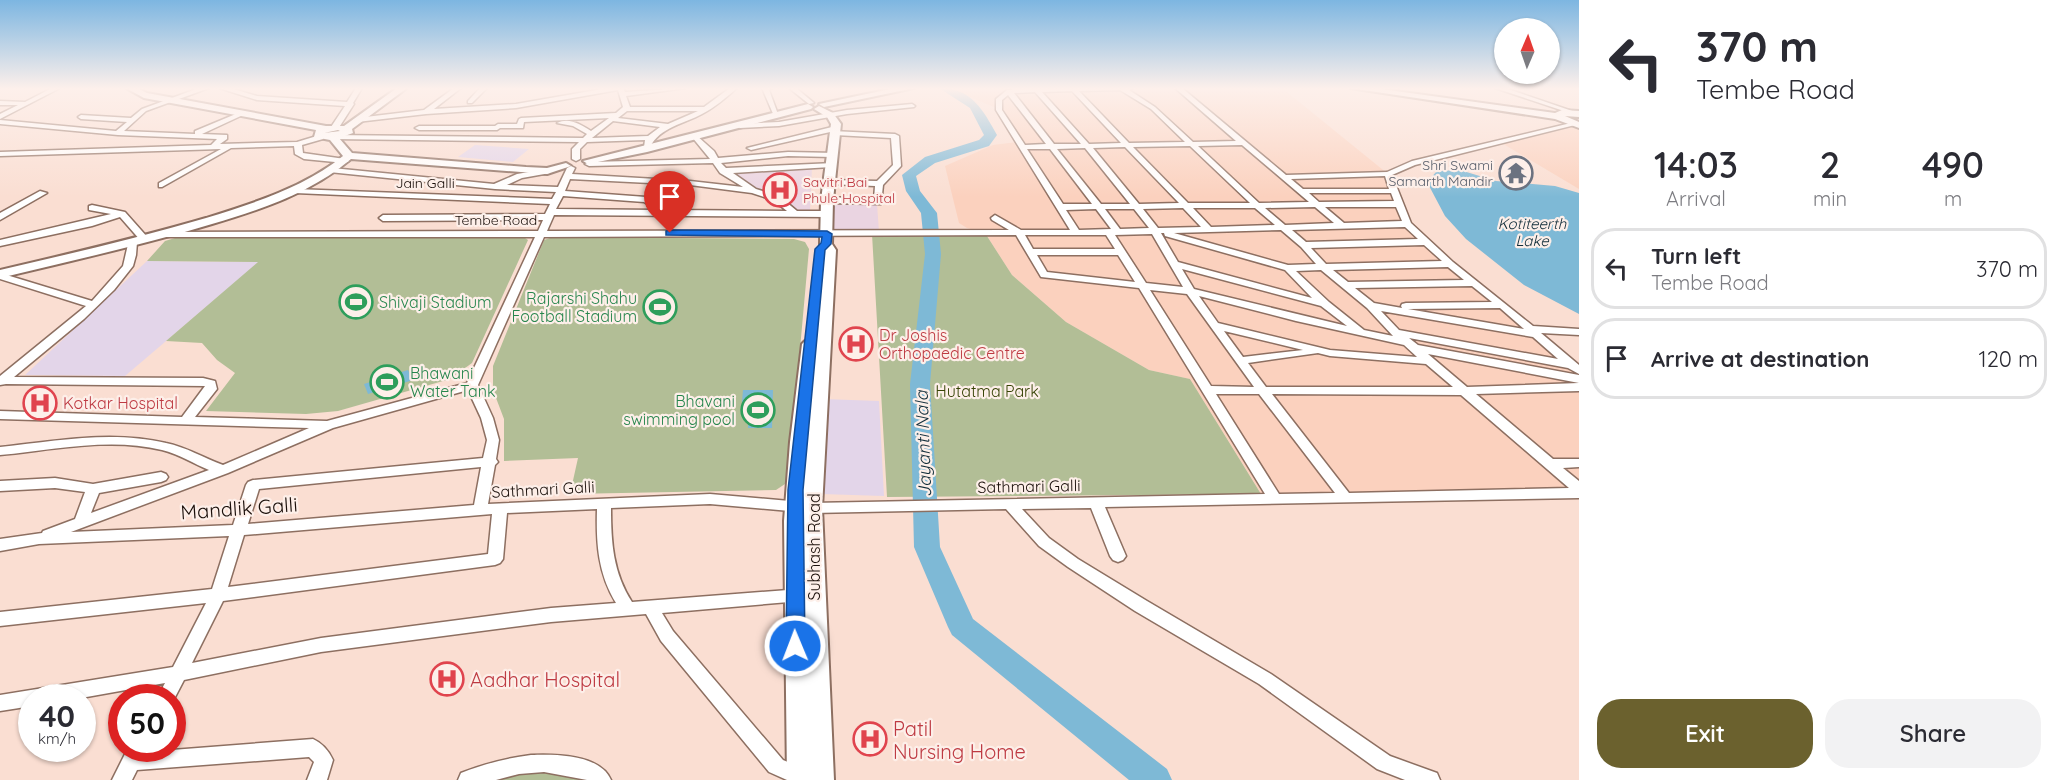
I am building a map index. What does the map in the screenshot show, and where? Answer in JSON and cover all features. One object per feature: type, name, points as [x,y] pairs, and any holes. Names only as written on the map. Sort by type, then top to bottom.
[{"type":"main road","points":[[294,124],[328,132],[347,133],[347,128],[352,124]]},
{"type":"main road","points":[[0,275],[165,234],[295,191],[332,170],[347,158],[547,171],[746,124]]},
{"type":"main road","points":[[833,124],[835,131]]},
{"type":"main road","name":"Subhash Road","points":[[800,778],[804,595],[803,508],[830,250],[827,239],[827,200],[835,131]]},
{"type":"main road","points":[[328,132],[347,158]]},
{"type":"main road","name":"Subhash Road","points":[[804,595],[821,778]]},
{"type":"street","points":[[40,124],[118,133],[195,134],[272,139]]},
{"type":"street","points":[[118,133],[129,124]]},
{"type":"street","points":[[195,134],[217,124]]},
{"type":"street","points":[[328,132],[334,124]]},
{"type":"street","points":[[419,128],[520,124]]},
{"type":"street","points":[[576,124],[591,134]]},
{"type":"street","points":[[480,510],[491,462],[493,440],[487,418],[472,385],[561,191],[576,149],[605,124]]},
{"type":"street","points":[[660,124],[670,126]]},
{"type":"street","points":[[0,154],[298,144],[328,132],[497,139],[650,138],[674,124]]},
{"type":"street","points":[[740,126],[771,124]]},
{"type":"street","points":[[1008,124],[1076,232]]},
{"type":"street","points":[[1035,124],[1101,207],[1120,252],[1276,500]]},
{"type":"street","points":[[1067,124],[1155,231],[1190,291],[1214,325],[1346,498]]},
{"type":"street","points":[[1108,124],[1208,229]]},
{"type":"street","points":[[1170,124],[1257,205],[1304,244],[1323,267],[1371,306],[1409,345],[1579,491]]},
{"type":"street","points":[[1220,124],[1341,225]]},
{"type":"street","points":[[1283,177],[1388,174],[1412,163],[1557,124]]},
{"type":"street","points":[[497,127],[497,139]]},
{"type":"street","points":[[751,148],[835,131],[895,136],[897,166],[879,184],[878,202],[827,200]]},
{"type":"street","points":[[214,147],[224,137]]},
{"type":"street","points":[[696,137],[723,171],[753,191]]},
{"type":"street","points":[[647,149],[650,138]]},
{"type":"street","points":[[1022,147],[1242,143]]},
{"type":"street","points":[[298,144],[299,154],[304,157],[347,158]]},
{"type":"street","points":[[162,185],[231,146]]},
{"type":"street","points":[[588,162],[716,161],[788,154],[832,160]]},
{"type":"street","points":[[723,171],[832,160]]},
{"type":"street","points":[[570,167],[660,181],[753,191],[776,198],[795,214]]},
{"type":"street","points":[[332,170],[646,200],[666,212]]},
{"type":"street","points":[[484,198],[495,187],[520,176],[547,171]]},
{"type":"street","points":[[1388,174],[1407,224],[1450,264],[1577,367]]},
{"type":"street","points":[[646,200],[660,181]]},
{"type":"street","points":[[830,182],[879,184]]},
{"type":"street","name":"Jain Galli","points":[[295,191],[393,197],[484,198],[555,202]]},
{"type":"street","points":[[1300,191],[1394,191]]},
{"type":"street","points":[[0,217],[43,193]]},
{"type":"street","points":[[1061,207],[1399,204]]},
{"type":"street","points":[[1,381],[92,304],[124,272],[138,241],[122,214],[92,208]]},
{"type":"street","points":[[383,218],[666,212],[828,214]]},
{"type":"street","points":[[0,243],[92,223],[122,214]]},
{"type":"street","points":[[995,218],[1018,232],[1044,275],[1190,291],[1409,345],[1579,379]]},
{"type":"street","name":"Tembe Road","points":[[165,234],[541,233],[827,239],[1018,232],[1113,232],[1407,224]]},
{"type":"street","points":[[1155,231],[1288,268],[1450,264]]},
{"type":"street","points":[[1304,244],[1426,242]]},
{"type":"street","points":[[1030,252],[1120,252]]},
{"type":"street","points":[[1174,264],[1325,304]]},
{"type":"street","points":[[1288,268],[1325,304],[1362,332]]},
{"type":"street","points":[[0,275],[92,304]]},
{"type":"street","points":[[1346,285],[1474,283]]},
{"type":"street","points":[[1371,306],[1503,305]]},
{"type":"street","points":[[1371,306],[1534,332],[1579,332]]},
{"type":"street","points":[[1214,325],[1321,351],[1429,361]]},
{"type":"street","points":[[1394,331],[1577,367]]},
{"type":"street","points":[[1240,361],[1321,351]]},
{"type":"street","points":[[1,381],[211,384],[211,389],[186,420]]},
{"type":"street","points":[[39,539],[223,470],[329,425],[472,385]]},
{"type":"street","points":[[1206,390],[1464,391],[1579,387]]},
{"type":"street","points":[[0,415],[329,425]]},
{"type":"street","points":[[0,451],[80,442],[140,444],[166,447],[223,470]]},
{"type":"street","points":[[174,684],[218,595],[241,530],[253,485],[491,462]]},
{"type":"street","points":[[1550,464],[1579,463]]},
{"type":"street","points":[[0,486],[64,484],[93,489],[161,477]]},
{"type":"street","points":[[81,522],[93,489]]},
{"type":"street","name":"Sathmari Galli","points":[[480,510],[710,499],[803,508],[1276,500],[1579,491]]},
{"type":"street","points":[[1096,503],[1118,556]]},
{"type":"street","points":[[604,504],[608,570],[613,588],[628,609]]},
{"type":"street","points":[[1010,504],[1044,542],[1073,563],[1140,606],[1265,679],[1384,762],[1430,780]]},
{"type":"street","points":[[0,619],[218,595],[495,559],[500,508]]},
{"type":"street","name":"Mandlik Galli","points":[[5,543],[39,539],[241,530],[480,510]]},
{"type":"street","points":[[96,687],[321,645],[551,615],[804,595]]},
{"type":"street","points":[[650,607],[667,636],[776,766],[800,778],[821,778]]},
{"type":"street","points":[[0,703],[18,700]]},
{"type":"street","points":[[186,753],[313,748],[324,760],[318,780]]},
{"type":"street","points":[[122,780],[131,762]]},
{"type":"street","points":[[468,780],[515,764],[549,762],[595,772],[601,780]]},
{"type":"shaded area","points":[[1007,124],[1327,124],[1388,174],[1407,224],[1579,371],[1579,493],[1265,500],[1190,379],[1149,370],[1066,322],[1012,275],[985,233],[959,223],[945,166],[993,145],[1017,142]]},
{"type":"shaded area","points":[[1569,126],[1579,128],[1579,189],[1500,142]]},
{"type":"shaded area","points":[[475,145],[529,149],[513,162],[458,157]]},
{"type":"shaded area","name":"Savitri Bai Phule Hospital","points":[[812,168],[810,211],[785,212],[773,201],[754,194],[731,173]]},
{"type":"shaded area","points":[[822,203],[877,204],[879,232],[821,231]]},
{"type":"shaded area","points":[[147,261],[259,262],[125,376],[25,375]]},
{"type":"shaded area","points":[[823,399],[879,401],[884,496],[821,494]]},
{"type":"green space","name":"Hutatma Park","points":[[985,233],[1012,275],[1066,322],[1149,370],[1190,379],[1261,494],[887,497],[872,234]]},
{"type":"green space","name":"Shivaji Stadium","points":[[522,236],[528,240],[472,363],[450,379],[338,411],[306,414],[206,411],[235,373],[217,360],[202,343],[166,341],[258,262],[147,261],[165,241],[175,238]]},
{"type":"green space","name":"Rajarshi Shahu Football Stadium","points":[[553,237],[794,239],[805,242],[809,249],[788,482],[776,490],[570,494],[578,458],[504,461],[504,419],[493,390],[493,366],[544,240]]},
{"type":"green space","points":[[544,769],[589,780],[490,780]]},
{"type":"water","name":"Kotiteerth Lake","points":[[1460,170],[1496,181],[1555,186],[1579,193],[1579,314],[1524,285],[1466,239],[1445,216],[1427,182],[1437,171]]},
{"type":"water","points":[[408,370],[413,380],[368,394],[364,384]]},
{"type":"water","points":[[743,390],[773,390],[772,428],[748,428],[750,402],[742,402]]},
{"type":"waterway","name":"Jayanti Nala","points":[[985,124],[991,135],[984,143],[930,160],[909,175],[913,191],[929,213],[933,254],[920,384],[927,547],[962,627],[1155,780]]},
{"type":"place","name":"Shri Swami Samarth Mandir","points":[[1516,173]]},
{"type":"place","name":"Savitri Bai Phule Hospital","points":[[780,190]]},
{"type":"place","name":"Shivaji Stadium","points":[[356,302]]},
{"type":"place","name":"Rajarshi Shahu Football Stadium","points":[[660,307]]},
{"type":"place","name":"Dr Joshis Orthopaedic Centre","points":[[856,344]]},
{"type":"place","name":"Bhawani Water Tank","points":[[387,382]]},
{"type":"place","name":"Kotkar Hospital","points":[[40,403]]},
{"type":"place","name":"Bhavani swimming pool","points":[[758,410]]},
{"type":"place","name":"Aadhar Hospital","points":[[447,679]]},
{"type":"place","name":"Patil Nursing Home","points":[[870,739]]},
{"type":"route","points":[[670,233],[827,234],[826,244],[820,249],[795,490],[795,646]]}]
